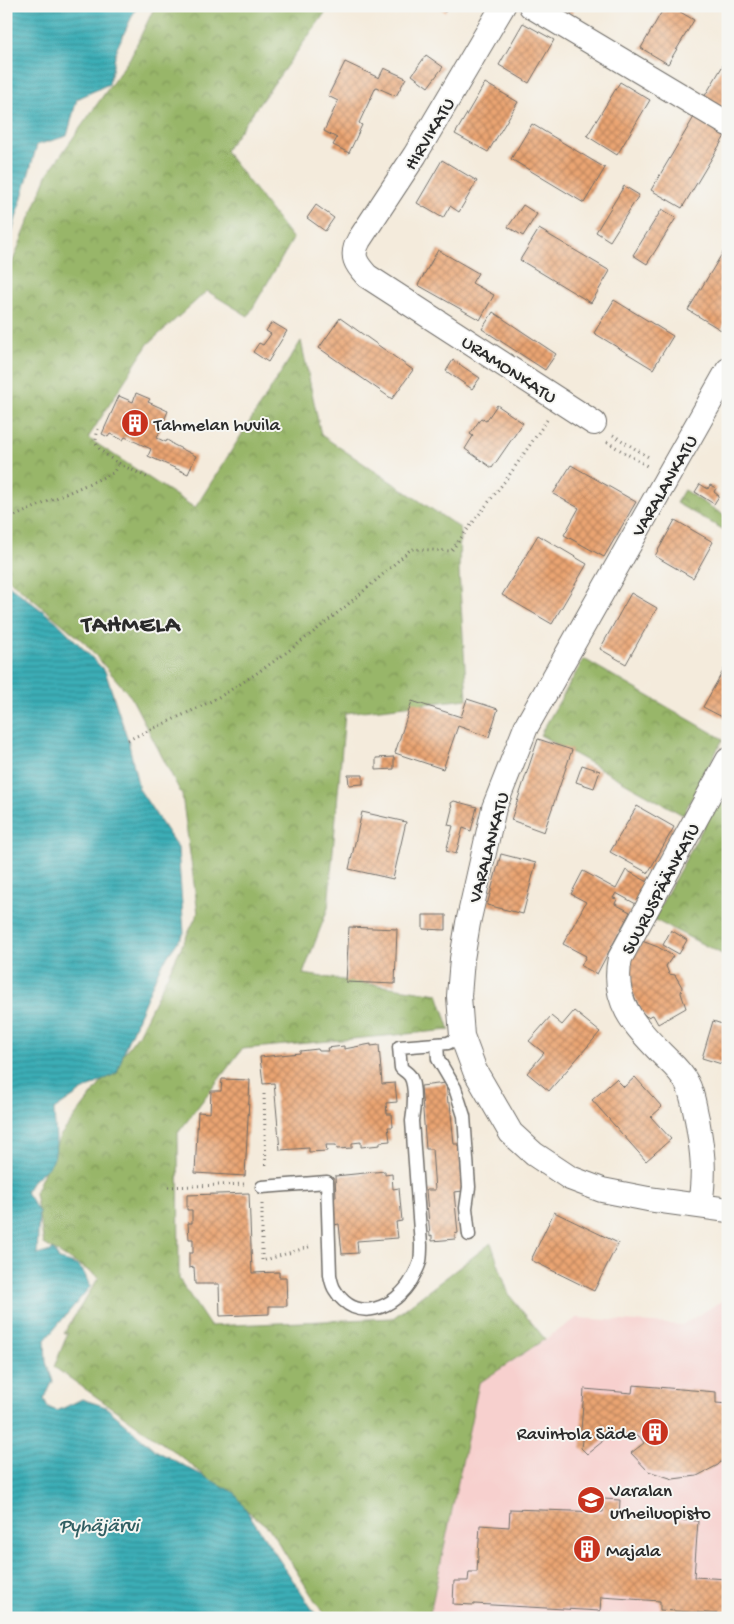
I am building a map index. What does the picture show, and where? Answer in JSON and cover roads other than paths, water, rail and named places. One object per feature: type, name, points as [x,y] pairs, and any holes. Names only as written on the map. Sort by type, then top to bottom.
[{"type":"street","name":"HIRVIKATU","points":[[355,259],[354,249],[359,240],[415,155],[503,6]]},
{"type":"street","points":[[530,6],[728,124]]},
{"type":"street","name":"URAMONKATU","points":[[355,259],[359,267],[368,276],[560,400],[599,431]]},
{"type":"street","name":"VARALANKATU","points":[[728,370],[526,727],[494,808],[479,871],[462,959],[459,996],[462,1036],[475,1071],[511,1133],[534,1154],[570,1178],[602,1190],[648,1199],[728,1210]]},
{"type":"street","name":"SUURUSPÄÄNKATU","points":[[700,1206],[704,1178],[703,1155],[693,1100],[688,1084],[681,1072],[638,1029],[626,1010],[619,989],[617,973],[620,958],[728,760]]},
{"type":"lane","points":[[258,1185],[327,1182],[330,1275],[335,1289],[344,1300],[353,1306],[365,1310],[376,1309],[389,1304],[400,1296],[409,1284],[420,1262],[421,1245],[412,1121],[414,1110],[412,1083],[410,1076],[400,1068],[399,1047],[448,1043],[462,1036]]},
{"type":"lane","points":[[437,1044],[438,1059],[455,1088],[464,1116],[469,1187],[466,1208],[469,1235]]},
{"type":"water","points":[[6,6],[137,6],[117,48],[109,84],[77,99],[67,136],[37,145],[6,253]]},
{"type":"water","name":"Pyhäjärvi","points":[[6,583],[56,621],[105,671],[128,740],[139,789],[178,848],[184,933],[160,967],[127,1043],[117,1073],[82,1091],[54,1110],[56,1146],[54,1159],[32,1182],[26,1192],[39,1212],[37,1255],[54,1250],[59,1260],[72,1263],[80,1268],[90,1287],[45,1340],[46,1362],[53,1381],[44,1399],[48,1407],[57,1411],[82,1399],[106,1407],[155,1450],[235,1493],[318,1618],[6,1618]]},
{"type":"place","name":"Tahmelan huvila","points":[[135,423]]},
{"type":"place","name":"Ravintola Säde","points":[[655,1432]]},
{"type":"place","name":"Varalan urheiluopisto","points":[[591,1500]]},
{"type":"place","name":"Majala","points":[[587,1549]]},
{"type":"district","name":"TAHMELA","points":[[131,623]]}]
